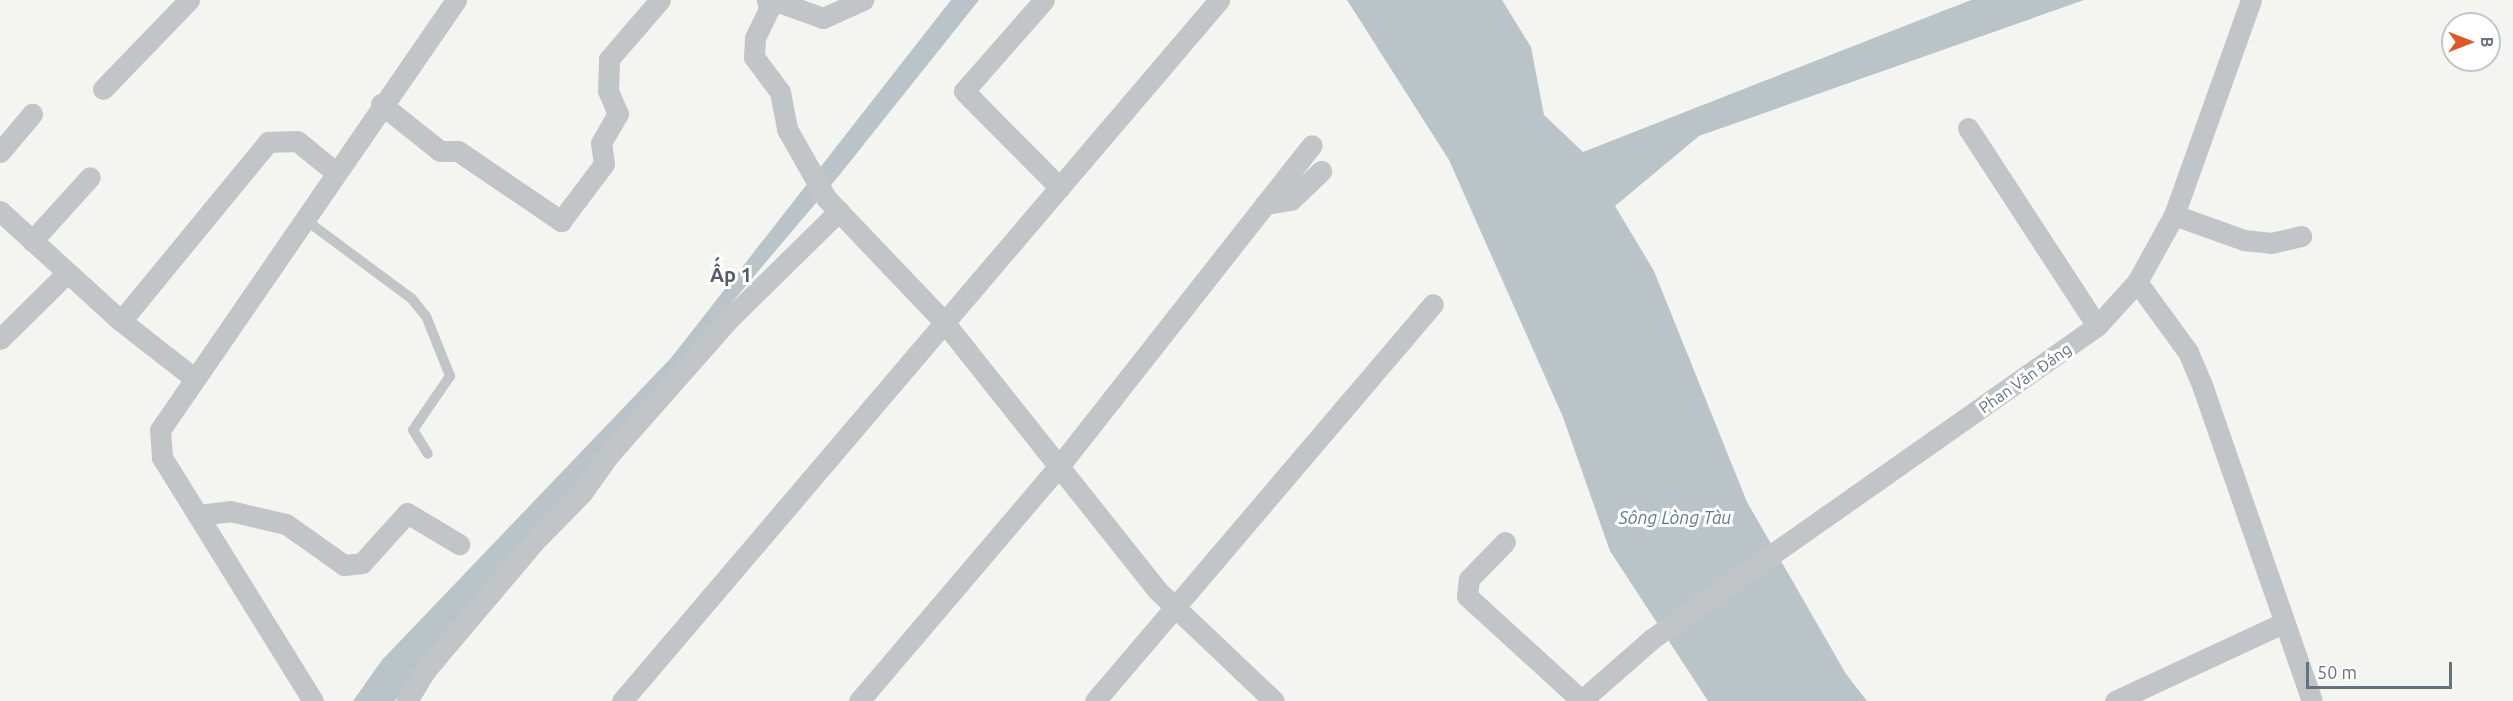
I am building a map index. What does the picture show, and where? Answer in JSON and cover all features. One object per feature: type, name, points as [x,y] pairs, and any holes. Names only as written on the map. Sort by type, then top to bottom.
[{"type":"street","points":[[103,89],[189,0]]},
{"type":"street","points":[[313,701],[160,448],[160,429],[334,171],[456,0]]},
{"type":"street","points":[[381,104],[440,151],[458,151],[557,220],[571,209],[604,164],[601,143],[618,114],[608,91],[609,59],[660,0]]},
{"type":"street","points":[[767,0],[754,57],[780,93],[787,129],[833,205],[944,321],[1174,608],[1274,701]]},
{"type":"street","points":[[773,0],[823,18],[863,0]]},
{"type":"street","points":[[1044,0],[964,91],[1060,188]]},
{"type":"street","points":[[622,701],[1219,0]]},
{"type":"street","name":"Phan Văn Đáng","points":[[1581,701],[1653,638],[1794,543],[2097,326],[2137,282],[2174,215],[2251,0]]},
{"type":"street","points":[[0,152],[32,114]]},
{"type":"street","points":[[1968,128],[2097,326]]},
{"type":"street","points":[[121,321],[268,142],[297,141],[334,171]]},
{"type":"street","points":[[859,701],[1060,465],[1312,145]]},
{"type":"street","points":[[1265,204],[1291,200],[1321,171]]},
{"type":"street","points":[[32,241],[90,177]]},
{"type":"street","points":[[407,701],[425,671],[539,537],[833,205]]},
{"type":"street","points":[[0,211],[121,321],[194,378]]},
{"type":"street","points":[[2174,215],[2244,240],[2271,243],[2301,236]]},
{"type":"street","points":[[0,339],[67,273]]},
{"type":"street","points":[[2137,282],[2153,300],[2188,352],[2312,701]]},
{"type":"street","points":[[1095,701],[1433,304]]},
{"type":"street","points":[[199,514],[230,511],[286,524],[344,565],[362,563],[407,513],[459,544]]},
{"type":"street","points":[[1505,542],[1469,579],[1467,596],[1581,701]]},
{"type":"street","points":[[2115,701],[2284,622]]},
{"type":"lane","points":[[303,218],[412,299],[433,330],[450,376],[413,430],[428,454]]},
{"type":"water","points":[[951,0],[979,0],[837,178],[395,701],[353,701],[382,660],[671,358]]},
{"type":"water","name":"Sông Lòng Tàu","points":[[1347,0],[1502,0],[1531,47],[1544,115],[1583,152],[1971,0],[2084,0],[1699,136],[1615,206],[1654,271],[1747,502],[1846,674],[1867,701],[1708,701],[1610,551],[1563,417],[1449,160]]},
{"type":"district","name":"Ấp 1","points":[[731,274]]}]
